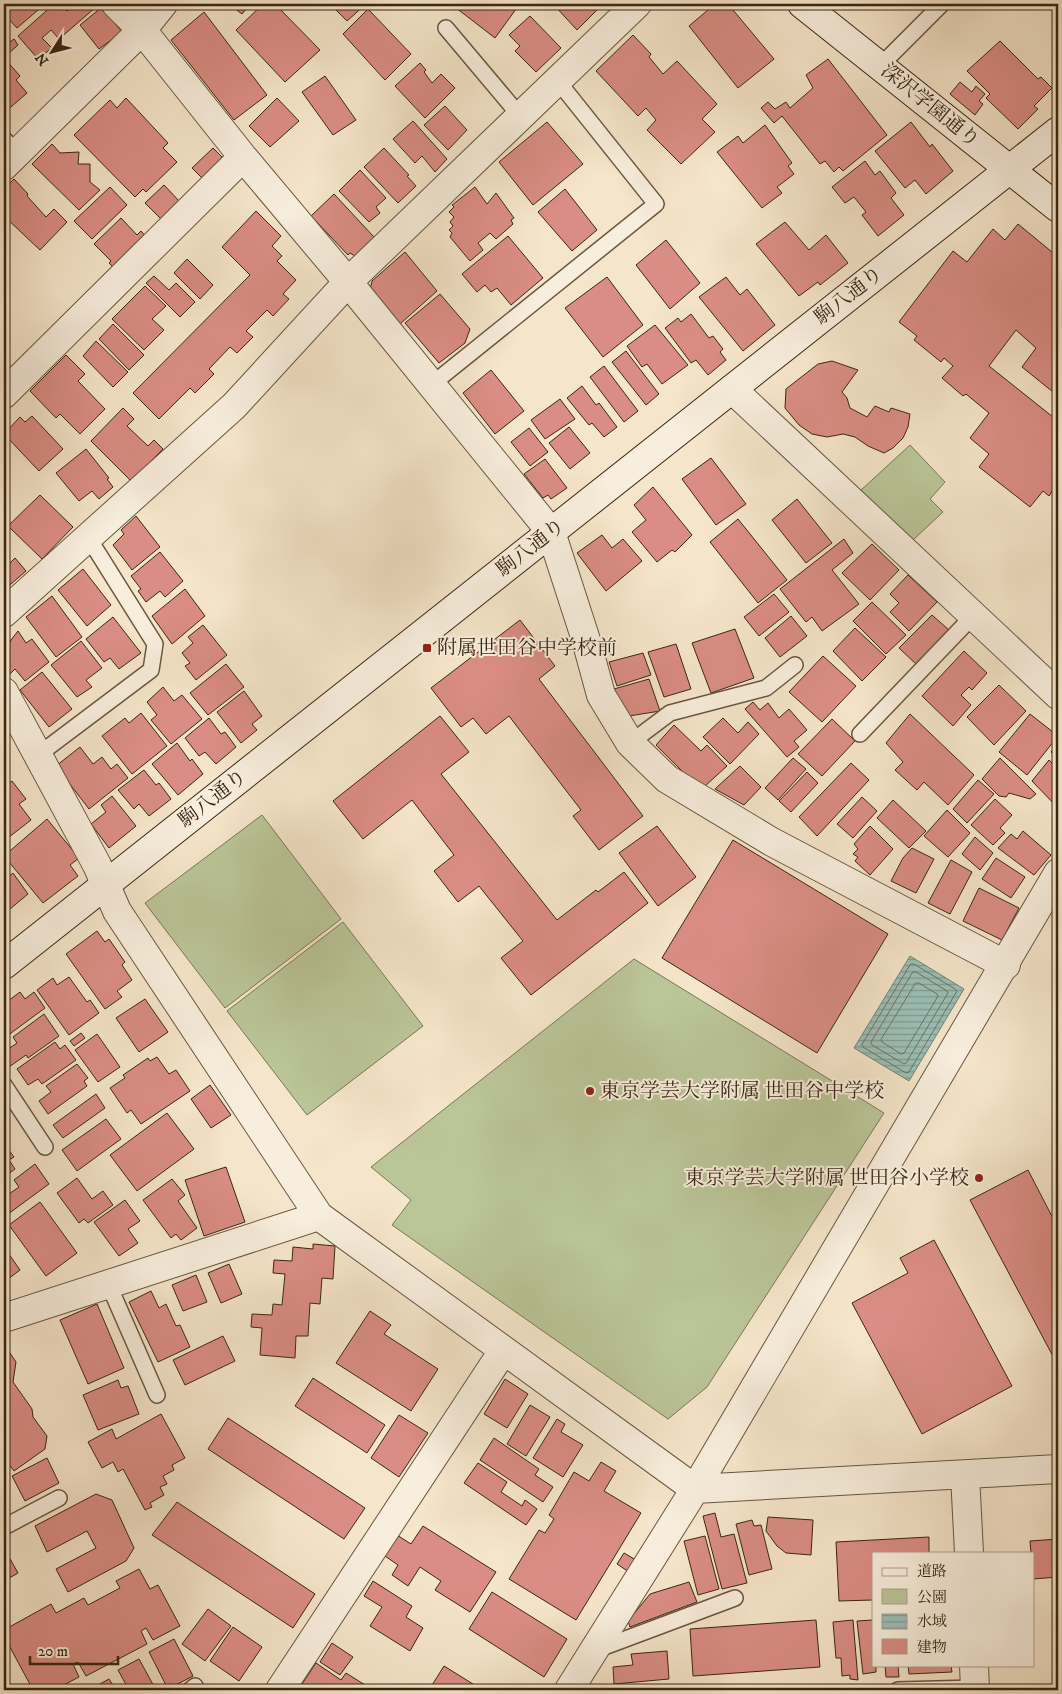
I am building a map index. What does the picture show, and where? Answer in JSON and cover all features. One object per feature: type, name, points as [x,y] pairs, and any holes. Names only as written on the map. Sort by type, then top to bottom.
[{"type":"street","points":[[116,4],[142,30],[243,157],[348,282],[551,532],[586,640],[601,695],[630,743],[667,779],[772,842],[1006,965]]},
{"type":"street","points":[[8,153],[142,30],[163,4]]},
{"type":"street","points":[[4,613],[234,406],[348,282],[637,4]]},
{"type":"street","name":"深沢学園通り","points":[[802,4],[1058,208]]},
{"type":"street","name":"駒八通り","points":[[5,962],[1058,130]]},
{"type":"street","points":[[4,394],[243,157]]},
{"type":"street","points":[[732,389],[1058,695]]},
{"type":"street","points":[[4,692],[97,865],[117,911],[319,1216],[695,1489],[1058,1469]]},
{"type":"street","points":[[570,1690],[695,1489],[1006,965],[1058,873]]},
{"type":"street","points":[[4,1318],[319,1216]]},
{"type":"street","points":[[280,1690],[503,1351]]},
{"type":"street","points":[[965,1474],[969,1552]]},
{"type":"lane","points":[[880,66],[942,4]]},
{"type":"lane","points":[[446,28],[520,116]]},
{"type":"lane","points":[[432,385],[656,204],[557,80]]},
{"type":"lane","points":[[38,755],[151,670],[155,644],[88,537]]},
{"type":"lane","points":[[860,734],[973,616]]},
{"type":"lane","points":[[630,743],[670,712],[766,688],[795,666]]},
{"type":"lane","points":[[4,1085],[45,1147]]},
{"type":"lane","points":[[108,1283],[157,1395]]},
{"type":"lane","points":[[4,1527],[59,1498]]},
{"type":"lane","points":[[594,1651],[735,1598]]},
{"type":"lane","points":[[898,1690],[975,1681]]},
{"type":"green space","points":[[910,445],[945,482],[930,499],[943,512],[913,540],[860,491]]},
{"type":"green space","points":[[262,815],[341,919],[225,1008],[145,903]]},
{"type":"green space","points":[[343,922],[423,1026],[307,1115],[227,1011]]},
{"type":"green space","points":[[634,959],[884,1113],[707,1387],[668,1419],[392,1225],[411,1200],[371,1167]]},
{"type":"water","points":[[910,956],[964,989],[909,1081],[854,1048]]},
{"type":"building","points":[[4,4],[45,4],[17,28],[4,14]]},
{"type":"building","points":[[54,4],[60,4],[67,11],[75,4],[93,4],[96,7],[59,39],[51,30],[42,38],[52,48],[38,59],[18,36]]},
{"type":"building","points":[[229,4],[250,4],[242,14]]},
{"type":"building","points":[[263,4],[275,4],[320,50],[285,82],[236,30]]},
{"type":"building","points":[[330,4],[366,4],[347,21]]},
{"type":"building","points":[[451,4],[518,4],[519,5],[495,38]]},
{"type":"building","points":[[553,4],[595,4],[599,8],[577,30]]},
{"type":"building","points":[[715,4],[728,4],[774,59],[738,88],[689,26]]},
{"type":"building","points":[[102,7],[122,32],[99,49],[80,25]]},
{"type":"building","points":[[368,9],[411,54],[385,80],[343,34]]},
{"type":"building","points":[[204,12],[267,95],[234,120],[171,40]]},
{"type":"building","points":[[530,16],[561,48],[536,72],[515,51],[520,46],[509,35]]},
{"type":"building","points":[[633,35],[651,54],[649,57],[663,74],[677,61],[717,104],[702,119],[715,132],[681,164],[647,130],[656,120],[646,108],[638,116],[596,71]]},
{"type":"building","points":[[14,39],[18,45],[9,53],[4,46]]},
{"type":"building","points":[[1000,41],[1038,79],[1041,77],[1052,88],[1034,106],[1038,109],[1018,129],[986,98],[990,94],[967,71]]},
{"type":"building","points":[[5,59],[20,76],[16,80],[27,93],[4,113]]},
{"type":"building","points":[[828,59],[887,135],[843,171],[839,167],[834,172],[825,161],[820,164],[782,116],[774,123],[761,108],[768,102],[775,109],[786,102],[790,108],[813,88],[806,75]]},
{"type":"building","points":[[420,63],[426,70],[424,72],[432,83],[441,74],[455,88],[425,118],[395,86]]},
{"type":"building","points":[[325,76],[356,120],[333,135],[302,92]]},
{"type":"building","points":[[960,82],[972,92],[976,86],[985,94],[979,101],[983,104],[975,115],[950,94]]},
{"type":"building","points":[[126,98],[168,143],[163,148],[177,162],[146,192],[143,189],[135,197],[74,135],[110,100],[117,108]]},
{"type":"building","points":[[277,98],[299,121],[270,147],[249,126]]},
{"type":"building","points":[[445,106],[467,130],[448,150],[424,125]]},
{"type":"building","points":[[413,121],[447,159],[435,172],[422,156],[415,163],[393,139]]},
{"type":"building","points":[[547,122],[583,164],[533,205],[499,162]]},
{"type":"building","points":[[911,122],[930,147],[932,144],[953,171],[926,194],[915,180],[905,188],[875,151]]},
{"type":"building","points":[[765,125],[792,163],[788,166],[794,174],[777,187],[782,193],[762,208],[717,152],[738,136],[743,143]]},
{"type":"building","points":[[52,144],[60,153],[79,152],[78,164],[90,164],[90,182],[100,190],[79,210],[32,164]]},
{"type":"building","points":[[213,148],[224,159],[203,179],[192,168]]},
{"type":"building","points":[[384,148],[409,175],[407,176],[416,186],[398,203],[364,167]]},
{"type":"building","points":[[865,161],[875,175],[880,171],[896,193],[891,198],[904,215],[878,236],[862,215],[866,212],[854,197],[845,203],[832,187]]},
{"type":"building","points":[[360,170],[386,198],[376,207],[380,213],[369,222],[339,191]]},
{"type":"building","points":[[14,179],[46,217],[54,209],[67,222],[40,250],[4,216],[4,210],[9,206],[4,201],[4,189]]},
{"type":"building","points":[[164,185],[181,203],[163,221],[145,203]]},
{"type":"building","points":[[110,187],[127,205],[92,239],[74,221]]},
{"type":"building","points":[[475,187],[487,204],[496,193],[514,218],[511,220],[513,224],[496,239],[490,233],[478,243],[483,250],[470,261],[450,237],[452,233],[449,230],[453,226],[450,222],[454,217],[449,212],[454,207],[452,205]]},
{"type":"building","points":[[565,189],[597,230],[572,251],[538,212]]},
{"type":"building","points":[[334,194],[374,237],[355,256],[350,253],[348,255],[311,216]]},
{"type":"building","points":[[256,211],[281,236],[272,246],[282,256],[277,261],[296,280],[283,294],[289,299],[273,316],[267,310],[246,331],[253,337],[237,353],[230,347],[209,369],[214,374],[195,393],[190,388],[159,419],[133,393],[250,275],[222,247]]},
{"type":"building","points":[[121,218],[137,235],[141,231],[151,243],[120,274],[109,263],[111,261],[94,244]]},
{"type":"building","points":[[785,222],[809,250],[826,235],[848,263],[820,285],[818,282],[799,296],[756,244]]},
{"type":"building","points":[[1018,224],[1058,257],[1058,396],[1022,367],[1036,348],[1016,330],[989,366],[1058,421],[1058,482],[1049,496],[1043,491],[1030,507],[979,467],[989,454],[970,438],[989,413],[966,394],[963,396],[942,378],[953,366],[944,358],[941,362],[914,340],[917,336],[899,322],[953,251],[967,262],[993,229],[1005,240]]},
{"type":"building","points":[[508,236],[543,278],[511,305],[497,288],[491,292],[485,285],[477,292],[462,274]]},
{"type":"building","points":[[666,240],[700,283],[670,309],[636,265]]},
{"type":"building","points":[[405,252],[437,291],[400,324],[370,290],[372,281]]},
{"type":"building","points":[[187,259],[213,285],[200,299],[174,273]]},
{"type":"building","points":[[154,276],[169,290],[176,283],[195,302],[180,317],[146,283]]},
{"type":"building","points":[[607,277],[643,325],[603,357],[565,308]]},
{"type":"building","points":[[726,277],[740,295],[747,289],[775,325],[743,351],[699,297]]},
{"type":"building","points":[[145,286],[166,306],[152,319],[164,330],[144,350],[112,319]]},
{"type":"building","points":[[440,294],[470,329],[465,343],[439,363],[405,323]]},
{"type":"building","points":[[691,314],[709,338],[713,336],[723,349],[720,352],[726,360],[708,375],[696,360],[691,363],[665,328],[678,318],[681,322]]},
{"type":"building","points":[[113,324],[144,355],[129,370],[99,339]]},
{"type":"building","points":[[655,325],[688,365],[662,384],[647,364],[642,367],[627,346]]},
{"type":"building","points":[[96,341],[128,372],[113,387],[83,356]]},
{"type":"building","points":[[626,351],[659,394],[646,405],[612,362]]},
{"type":"building","points":[[66,355],[85,374],[78,381],[105,409],[80,434],[60,414],[56,418],[30,391]]},
{"type":"building","points":[[832,361],[858,370],[842,392],[847,398],[850,408],[867,417],[875,406],[889,412],[891,408],[910,414],[908,427],[903,438],[893,448],[884,453],[868,446],[855,437],[843,434],[827,437],[812,434],[799,425],[785,408],[786,389],[818,364]]},
{"type":"building","points":[[604,366],[638,411],[624,422],[590,377]]},
{"type":"building","points":[[491,370],[524,411],[495,434],[463,393]]},
{"type":"building","points":[[582,386],[596,405],[599,403],[617,427],[604,437],[592,423],[589,425],[567,398]]},
{"type":"building","points":[[560,399],[575,419],[545,439],[531,420]]},
{"type":"building","points":[[123,408],[134,419],[127,426],[148,446],[154,440],[163,449],[131,481],[91,441]]},
{"type":"building","points":[[32,416],[63,449],[39,471],[4,434],[20,417],[25,422]]},
{"type":"building","points":[[569,427],[590,453],[570,469],[549,443]]},
{"type":"building","points":[[529,428],[548,452],[530,466],[511,442]]},
{"type":"building","points":[[86,449],[109,478],[107,479],[113,487],[99,499],[92,491],[79,501],[56,473]]},
{"type":"building","points":[[711,458],[746,504],[716,525],[682,479]]},
{"type":"building","points":[[545,459],[567,488],[551,499],[548,495],[543,498],[524,474]]},
{"type":"building","points":[[653,487],[692,535],[675,552],[672,550],[657,562],[632,532],[646,520],[634,505]]},
{"type":"building","points":[[40,495],[73,527],[42,559],[8,526]]},
{"type":"building","points":[[797,499],[832,543],[806,563],[772,520]]},
{"type":"building","points":[[136,516],[160,547],[132,570],[113,545],[124,534],[121,530]]},
{"type":"building","points":[[738,519],[787,580],[758,603],[710,542]]},
{"type":"building","points":[[602,535],[612,548],[623,539],[642,561],[606,591],[577,553]]},
{"type":"building","points":[[844,539],[853,553],[832,570],[859,604],[822,631],[812,617],[806,622],[780,589]]},
{"type":"building","points":[[872,544],[899,570],[870,600],[842,573]]},
{"type":"building","points":[[160,552],[183,581],[165,597],[160,591],[146,602],[138,591],[141,589],[131,576]]},
{"type":"building","points":[[4,556],[10,563],[15,558],[26,571],[4,590]]},
{"type":"building","points":[[83,569],[111,605],[87,626],[58,590]]},
{"type":"building","points":[[908,575],[937,602],[909,631],[890,612],[899,603],[890,594]]},
{"type":"building","points":[[185,589],[205,616],[172,644],[152,616]]},
{"type":"building","points":[[774,594],[789,612],[759,636],[744,617]]},
{"type":"building","points":[[52,596],[82,637],[56,657],[26,617]]},
{"type":"building","points":[[872,602],[906,635],[886,654],[853,621]]},
{"type":"building","points":[[932,615],[949,630],[916,664],[899,648]]},
{"type":"building","points":[[791,616],[807,636],[780,657],[765,638]]},
{"type":"building","points":[[113,617],[141,653],[119,669],[110,658],[104,662],[86,639]]},
{"type":"building","points":[[520,620],[555,666],[539,679],[643,816],[599,850],[573,816],[581,810],[509,716],[486,734],[473,718],[461,727],[431,688]]},
{"type":"building","points":[[203,625],[227,655],[196,680],[185,666],[190,663],[182,653],[193,643],[188,637]]},
{"type":"building","points":[[855,628],[886,657],[862,681],[833,651]]},
{"type":"building","points":[[735,629],[754,678],[711,693],[692,643]]},
{"type":"building","points":[[18,631],[26,643],[32,639],[49,662],[25,681],[15,669],[10,674],[5,666],[7,648]]},
{"type":"building","points":[[81,641],[102,668],[86,680],[92,687],[77,697],[51,665]]},
{"type":"building","points":[[676,644],[691,689],[664,697],[648,652]]},
{"type":"building","points":[[964,651],[987,673],[972,690],[969,687],[961,695],[971,705],[953,726],[922,696]]},
{"type":"building","points":[[643,653],[651,675],[617,686],[609,662]]},
{"type":"building","points":[[823,656],[856,686],[822,722],[789,692]]},
{"type":"building","points":[[226,664],[244,687],[208,715],[190,693]]},
{"type":"building","points":[[42,672],[72,709],[49,727],[20,690]]},
{"type":"building","points":[[649,679],[660,711],[629,716],[614,689]]},
{"type":"building","points":[[999,685],[1026,711],[994,745],[967,717]]},
{"type":"building","points":[[163,687],[174,701],[182,695],[202,719],[171,744],[151,720],[157,715],[147,702]]},
{"type":"building","points":[[244,691],[262,716],[252,724],[257,730],[241,743],[217,712]]},
{"type":"building","points":[[753,702],[760,710],[768,703],[779,718],[789,709],[807,730],[794,741],[799,747],[787,757],[745,709]]},
{"type":"building","points":[[141,713],[167,746],[132,774],[102,736],[125,718],[129,723]]},
{"type":"building","points":[[910,714],[974,775],[948,805],[924,782],[917,790],[895,770],[903,762],[886,743]]},
{"type":"building","points":[[1030,714],[1058,736],[1027,775],[999,752]]},
{"type":"building","points":[[440,716],[469,752],[441,774],[557,920],[596,890],[598,892],[624,872],[648,903],[531,995],[501,958],[523,941],[479,886],[458,902],[434,871],[454,855],[412,800],[363,839],[333,801]]},
{"type":"building","points":[[209,718],[221,734],[225,732],[236,747],[216,764],[205,752],[199,756],[185,738]]},
{"type":"building","points":[[723,718],[738,733],[748,722],[759,734],[730,764],[703,737]]},
{"type":"building","points":[[832,719],[855,741],[822,776],[798,754]]},
{"type":"building","points":[[674,725],[701,751],[707,745],[727,766],[705,786],[687,776],[656,745]]},
{"type":"building","points":[[177,743],[190,761],[192,759],[203,774],[178,795],[152,764]]},
{"type":"building","points":[[1058,744],[1058,759],[1051,752]]},
{"type":"building","points":[[80,747],[93,764],[102,757],[111,769],[117,764],[128,778],[89,809],[56,766]]},
{"type":"building","points":[[793,758],[806,769],[778,800],[765,788]]},
{"type":"building","points":[[1000,758],[1036,794],[1030,799],[1009,793],[1006,797],[999,796],[982,779]]},
{"type":"building","points":[[1049,760],[1058,769],[1058,808],[1032,781]]},
{"type":"building","points":[[851,763],[869,780],[817,836],[799,817]]},
{"type":"building","points":[[740,766],[761,787],[744,805],[715,789]]},
{"type":"building","points":[[144,770],[156,785],[159,783],[171,799],[149,816],[139,804],[134,809],[118,790]]},
{"type":"building","points":[[807,772],[818,783],[791,812],[779,801]]},
{"type":"building","points":[[978,780],[994,794],[967,823],[953,809]]},
{"type":"building","points":[[12,781],[26,799],[19,804],[31,820],[4,841],[4,787]]},
{"type":"building","points":[[112,796],[136,826],[109,848],[91,824],[106,812],[101,805]]},
{"type":"building","points":[[862,797],[877,811],[853,838],[837,824]]},
{"type":"building","points":[[995,799],[1012,815],[1000,828],[1005,833],[993,845],[971,825]]},
{"type":"building","points":[[893,800],[926,831],[909,848],[877,818]]},
{"type":"building","points":[[947,810],[970,833],[948,857],[924,836]]},
{"type":"building","points":[[47,819],[79,858],[70,865],[78,876],[43,903],[4,856]]},
{"type":"building","points":[[657,826],[696,877],[658,906],[619,853]]},
{"type":"building","points":[[870,826],[893,849],[870,875],[855,861],[858,857],[853,854],[858,849],[854,844]]},
{"type":"building","points":[[1023,831],[1051,855],[1034,875],[998,848],[1011,834],[1017,839]]},
{"type":"building","points":[[975,837],[993,853],[980,870],[962,854]]},
{"type":"building","points":[[733,840],[888,934],[817,1053],[662,958]]},
{"type":"building","points":[[912,848],[934,859],[916,893],[891,881],[903,858]]},
{"type":"building","points":[[996,858],[1025,877],[1011,898],[982,879]]},
{"type":"building","points":[[951,860],[972,872],[950,914],[928,903]]},
{"type":"building","points":[[13,873],[28,894],[4,914],[4,881]]},
{"type":"building","points":[[979,888],[1019,908],[1002,940],[963,921]]},
{"type":"building","points":[[97,931],[105,942],[109,939],[125,962],[122,965],[132,980],[117,991],[122,997],[105,1009],[66,954]]},
{"type":"building","points":[[69,977],[87,1002],[90,1000],[99,1013],[69,1035],[37,990],[53,978],[57,985]]},
{"type":"building","points":[[20,992],[25,999],[34,992],[45,1008],[7,1036],[4,1031],[4,1004]]},
{"type":"building","points":[[145,999],[168,1032],[139,1052],[116,1018]]},
{"type":"building","points":[[44,1014],[59,1036],[28,1058],[26,1055],[9,1067],[4,1061],[4,1052],[17,1043],[13,1037]]},
{"type":"building","points":[[81,1033],[85,1038],[74,1046],[70,1041]]},
{"type":"building","points":[[97,1034],[120,1067],[98,1082],[75,1050]]},
{"type":"building","points":[[55,1042],[60,1049],[65,1045],[76,1060],[42,1084],[38,1079],[28,1085],[17,1069]]},
{"type":"building","points":[[157,1057],[169,1074],[176,1070],[190,1091],[141,1124],[131,1110],[127,1113],[110,1088],[125,1078],[123,1075],[148,1058],[150,1061]]},
{"type":"building","points":[[77,1064],[88,1078],[84,1081],[87,1086],[48,1114],[39,1101],[51,1092],[46,1086]]},
{"type":"building","points":[[210,1085],[231,1115],[211,1128],[191,1099]]},
{"type":"building","points":[[96,1094],[105,1108],[63,1138],[53,1125]]},
{"type":"building","points":[[167,1113],[194,1149],[137,1191],[110,1155]]},
{"type":"building","points":[[106,1119],[121,1139],[77,1171],[62,1150]]},
{"type":"building","points":[[5,1145],[14,1157],[9,1160],[15,1169],[4,1177]]},
{"type":"building","points":[[35,1164],[49,1184],[4,1217],[4,1193],[6,1196],[19,1187],[14,1180]]},
{"type":"building","points":[[226,1167],[245,1222],[204,1236],[185,1180]]},
{"type":"building","points":[[1028,1170],[1058,1228],[1058,1360],[1056,1362],[970,1200]]},
{"type":"building","points":[[77,1178],[92,1199],[103,1191],[113,1205],[88,1223],[84,1219],[79,1223],[57,1193]]},
{"type":"building","points":[[172,1179],[185,1195],[178,1201],[197,1228],[181,1240],[176,1234],[171,1238],[143,1200]]},
{"type":"building","points":[[125,1200],[140,1221],[128,1229],[138,1243],[119,1256],[94,1222]]},
{"type":"building","points":[[40,1202],[77,1253],[46,1276],[9,1225]]},
{"type":"building","points":[[934,1240],[1012,1386],[922,1434],[852,1303],[908,1273],[900,1258]]},
{"type":"building","points":[[313,1244],[335,1246],[333,1279],[322,1278],[320,1304],[310,1303],[308,1336],[296,1336],[295,1358],[260,1355],[262,1328],[251,1327],[252,1314],[272,1315],[273,1304],[282,1305],[285,1274],[273,1273],[274,1260],[292,1261],[293,1247],[313,1249]]},
{"type":"building","points":[[4,1247],[20,1270],[4,1282]]},
{"type":"building","points":[[229,1264],[242,1294],[221,1303],[208,1273]]},
{"type":"building","points":[[196,1275],[207,1302],[183,1311],[172,1285]]},
{"type":"building","points":[[151,1291],[159,1308],[166,1304],[176,1326],[180,1325],[190,1347],[158,1362],[129,1302]]},
{"type":"building","points":[[97,1304],[124,1368],[88,1384],[60,1320]]},
{"type":"building","points":[[370,1311],[391,1325],[384,1334],[438,1369],[411,1411],[336,1363]]},
{"type":"building","points":[[223,1336],[235,1361],[185,1385],[173,1360]]},
{"type":"building","points":[[4,1344],[16,1362],[13,1382],[32,1409],[33,1417],[47,1436],[45,1449],[14,1471],[4,1458],[4,1429],[8,1426],[4,1421]]},
{"type":"building","points":[[313,1378],[385,1425],[367,1453],[295,1406]]},
{"type":"building","points":[[505,1379],[528,1394],[507,1428],[484,1414]]},
{"type":"building","points":[[118,1380],[121,1388],[128,1386],[139,1414],[98,1430],[83,1395]]},
{"type":"building","points":[[530,1405],[550,1417],[526,1456],[507,1444]]},
{"type":"building","points":[[161,1414],[185,1458],[172,1465],[174,1470],[163,1476],[167,1484],[160,1487],[164,1495],[150,1503],[152,1507],[145,1510],[123,1469],[118,1472],[113,1462],[102,1468],[88,1442],[112,1429],[116,1439]]},
{"type":"building","points":[[399,1415],[428,1433],[399,1477],[371,1458]]},
{"type":"building","points":[[228,1418],[365,1508],[344,1539],[208,1449]]},
{"type":"building","points":[[557,1419],[565,1424],[561,1432],[583,1445],[563,1477],[533,1458]]},
{"type":"building","points":[[494,1438],[539,1469],[535,1475],[553,1487],[543,1502],[480,1460]]},
{"type":"building","points":[[47,1458],[59,1483],[25,1501],[12,1476]]},
{"type":"building","points":[[601,1462],[616,1471],[604,1491],[641,1513],[576,1620],[509,1579],[539,1530],[545,1533],[554,1519],[549,1515],[574,1472],[589,1481]]},
{"type":"building","points":[[478,1463],[507,1482],[501,1492],[522,1506],[525,1500],[537,1509],[526,1525],[464,1483]]},
{"type":"building","points":[[96,1494],[112,1500],[134,1548],[126,1561],[68,1592],[56,1569],[96,1548],[87,1531],[47,1552],[35,1526]]},
{"type":"building","points":[[177,1502],[315,1594],[293,1628],[152,1535]]},
{"type":"building","points":[[715,1513],[721,1537],[734,1534],[747,1583],[722,1589],[703,1516]]},
{"type":"building","points":[[768,1517],[813,1520],[811,1555],[786,1553],[777,1546],[766,1531]]},
{"type":"building","points":[[752,1520],[754,1526],[761,1525],[772,1569],[749,1575],[736,1524]]},
{"type":"building","points":[[423,1526],[496,1572],[470,1612],[435,1590],[441,1581],[420,1567],[408,1586],[392,1575],[398,1565],[385,1556],[397,1535],[411,1544]]},
{"type":"building","points":[[705,1536],[719,1589],[698,1595],[684,1541]]},
{"type":"building","points":[[929,1537],[929,1552],[872,1552],[872,1600],[839,1601],[836,1542]]},
{"type":"building","points":[[1058,1539],[1058,1577],[1034,1579],[1034,1552],[1031,1552],[1030,1541]]},
{"type":"building","points":[[4,1548],[18,1573],[4,1581]]},
{"type":"building","points":[[624,1553],[636,1560],[629,1572],[617,1564]]},
{"type":"building","points":[[139,1569],[150,1589],[158,1585],[180,1626],[153,1640],[146,1628],[141,1631],[147,1644],[86,1676],[78,1662],[73,1664],[79,1677],[54,1690],[33,1690],[4,1636],[4,1630],[51,1604],[56,1613],[84,1598],[88,1605],[120,1588],[116,1581]]},
{"type":"building","points":[[373,1581],[412,1606],[406,1617],[423,1628],[410,1651],[370,1626],[382,1607],[364,1596]]},
{"type":"building","points":[[689,1582],[697,1602],[630,1627],[628,1621],[650,1594]]},
{"type":"building","points":[[492,1592],[567,1639],[544,1677],[469,1629]]},
{"type":"building","points":[[208,1609],[231,1626],[205,1661],[182,1644]]},
{"type":"building","points":[[816,1620],[820,1667],[693,1676],[690,1629]]},
{"type":"building","points":[[853,1620],[858,1680],[850,1679],[850,1675],[842,1676],[841,1658],[836,1658],[833,1622]]},
{"type":"building","points":[[872,1620],[872,1666],[876,1666],[876,1672],[863,1674],[857,1621]]},
{"type":"building","points":[[233,1627],[262,1647],[239,1681],[210,1661]]},
{"type":"building","points":[[174,1639],[193,1676],[168,1689],[149,1652]]},
{"type":"building","points":[[332,1643],[353,1657],[340,1675],[320,1662]]},
{"type":"building","points":[[667,1651],[669,1679],[614,1684],[613,1667],[633,1665],[631,1654]]},
{"type":"building","points":[[139,1659],[156,1690],[129,1690],[118,1670]]},
{"type":"building","points":[[316,1663],[341,1680],[346,1673],[373,1690],[298,1690]]},
{"type":"building","points":[[444,1666],[473,1684],[469,1690],[429,1690]]},
{"type":"building","points":[[885,1666],[898,1666],[899,1677],[886,1677]]},
{"type":"building","points":[[908,1666],[951,1666],[952,1672],[909,1674]]},
{"type":"building","points":[[109,1679],[116,1690],[89,1690]]},
{"type":"place","name":"附属世田谷中学校前","points":[[427,648]]},
{"type":"place","name":"東京学芸大学附属 世田谷中学校","points":[[590,1091]]},
{"type":"place","name":"東京学芸大学附属 世田谷小学校","points":[[979,1178]]}]
